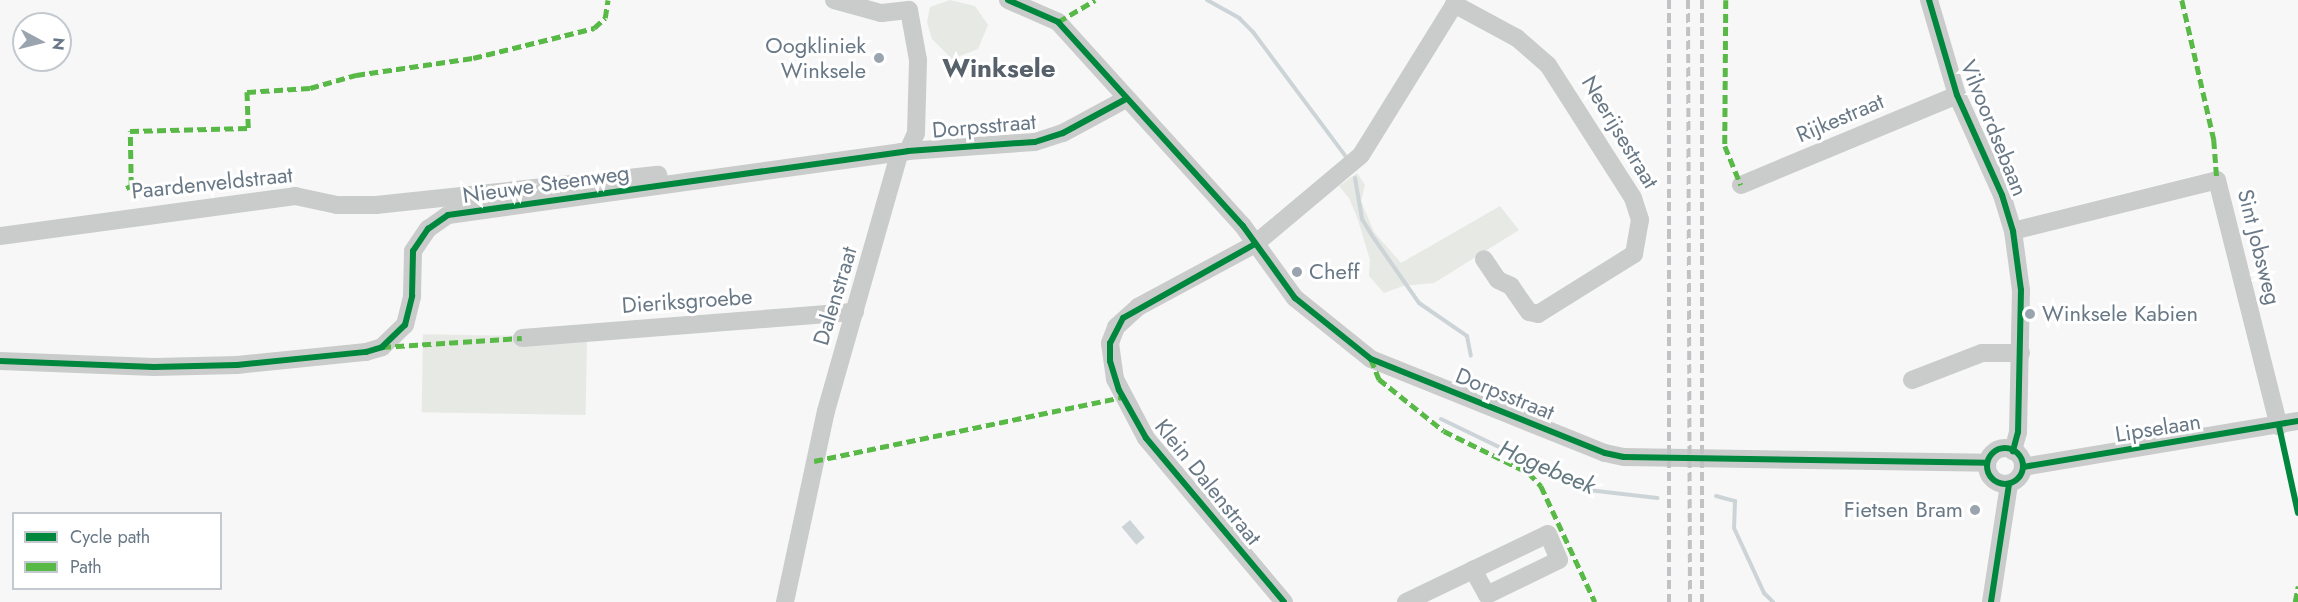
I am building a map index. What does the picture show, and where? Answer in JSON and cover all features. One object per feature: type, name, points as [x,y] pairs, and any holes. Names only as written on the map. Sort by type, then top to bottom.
[{"type":"street","points":[[834,0],[881,13],[914,5]]},
{"type":"street","name":"Dorpsstraat","points":[[1008,0],[1058,22],[1210,189],[1311,314],[1371,359],[1605,453],[1634,458],[1987,463]]},
{"type":"street","name":"Vilvoordsebaan","points":[[1929,0],[1958,95],[2002,195],[2013,231],[2020,290],[2021,352],[2013,451]]},
{"type":"street","name":"Neerijsestraat","points":[[1255,244],[1361,156],[1455,2],[1517,38],[1548,64],[1634,198],[1640,220],[1634,254],[1538,314],[1529,312],[1511,286],[1498,280],[1484,259]]},
{"type":"street","name":"Dalenstraat","points":[[785,602],[826,411],[904,152],[916,133],[918,60],[914,5]]},
{"type":"street","name":"Rijkestraat","points":[[1741,185],[1958,95]]},
{"type":"street","name":"Dorpsstraat","points":[[904,152],[1050,138],[1126,99]]},
{"type":"street","name":"Nieuwe Steenweg","points":[[0,361],[154,368],[237,365],[366,352],[382,347],[405,325],[412,296],[413,251],[438,220],[448,215],[904,152]]},
{"type":"street","name":"Paardenveldstraat","points":[[0,236],[296,196],[351,206],[698,171],[707,171],[709,180]]},
{"type":"street","name":"Sint Jobsweg","points":[[2013,231],[2217,180],[2279,426]]},
{"type":"street","name":"Klein Dalenstraat","points":[[1255,244],[1123,318],[1110,343],[1110,361],[1119,390],[1146,438],[1284,602]]},
{"type":"street","name":"Dieriksgroebe","points":[[522,338],[855,312]]},
{"type":"street","points":[[1912,380],[1982,353],[2021,352]]},
{"type":"street","name":"Lipselaan","points":[[2023,467],[2298,421]]},
{"type":"street","points":[[1990,602],[2009,484],[2021,475],[2023,467],[2013,451],[2000,449],[1987,463],[1995,482],[2009,484]]},
{"type":"street","points":[[1406,602],[1473,570]]},
{"type":"shaded area","points":[[950,0],[975,6],[988,25],[978,49],[952,59],[932,39],[927,22],[930,7]]},
{"type":"shaded area","points":[[1357,173],[1365,185],[1361,201],[1374,232],[1401,263],[1500,206],[1519,230],[1434,283],[1403,286],[1384,293],[1369,276],[1370,260],[1358,220],[1349,198],[1339,186]]},
{"type":"shaded area","points":[[423,334],[587,337],[586,415],[422,412]]},
{"type":"shaded area","points":[[1130,520],[1145,538],[1136,545],[1122,527]]},
{"type":"waterway","name":"Hogebeek","points":[[1207,0],[1239,18],[1253,32],[1347,158]]},
{"type":"waterway","name":"Hogebeek","points":[[1355,178],[1362,219],[1371,234],[1419,303],[1467,336],[1471,356]]},
{"type":"waterway","name":"Hogebeek","points":[[1441,419],[1588,490],[1658,498]]},
{"type":"waterway","name":"Hogebeek","points":[[1716,496],[1735,501],[1734,528],[1764,593],[1773,602]]},
{"type":"railway","points":[[1669,0],[1669,602]]},
{"type":"railway","points":[[1688,0],[1690,602]]},
{"type":"railway","points":[[1702,0],[1702,602]]},
{"type":"marked path","points":[[126,188],[131,186],[130,131],[248,128],[247,92],[310,88],[356,75],[473,58],[594,28],[605,18],[608,0]]},
{"type":"marked path","points":[[1058,22],[1095,0]]},
{"type":"marked path","points":[[1726,0],[1725,146],[1741,185]]},
{"type":"marked path","points":[[2182,0],[2214,140],[2217,180]]},
{"type":"marked path","points":[[382,347],[522,338]]},
{"type":"marked path","points":[[1371,359],[1379,379],[1444,431],[1529,473],[1541,486],[1595,602]]},
{"type":"marked path","points":[[814,461],[1123,397]]},
{"type":"marked path","points":[[2295,602],[2298,586]]},
{"type":"cycle path","points":[[1008,0],[1058,22],[1243,226],[1295,298],[1371,359],[1605,453],[1624,457],[1987,463]]},
{"type":"cycle path","points":[[1929,0],[1957,95],[2002,195],[2013,231],[2021,290],[2018,432],[2013,451]]},
{"type":"cycle path","points":[[0,361],[154,367],[237,365],[366,352],[382,347],[405,325],[412,296],[413,251],[428,229],[448,215],[908,151],[1035,142],[1063,133],[1126,99]]},
{"type":"cycle path","points":[[1255,244],[1123,318],[1110,343],[1110,361],[1119,390],[1146,438],[1284,602]]},
{"type":"cycle path","points":[[2023,467],[2298,421]]},
{"type":"cycle path","points":[[2279,426],[2298,513]]},
{"type":"cycle path","points":[[2005,448],[2018,453],[2023,466],[2018,479],[2005,484],[1992,479],[1987,466],[1992,453],[2005,448]]},
{"type":"cycle path","points":[[1991,602],[2009,484]]},
{"type":"place","name":"Oogkliniek Winksele","points":[[879,58]]},
{"type":"place","name":"Cheff","points":[[1297,272]]},
{"type":"place","name":"Winksele Kabien","points":[[2030,314]]},
{"type":"place","name":"Fietsen Bram","points":[[1975,510]]},
{"type":"district","name":"Winksele","points":[[999,69]]}]
